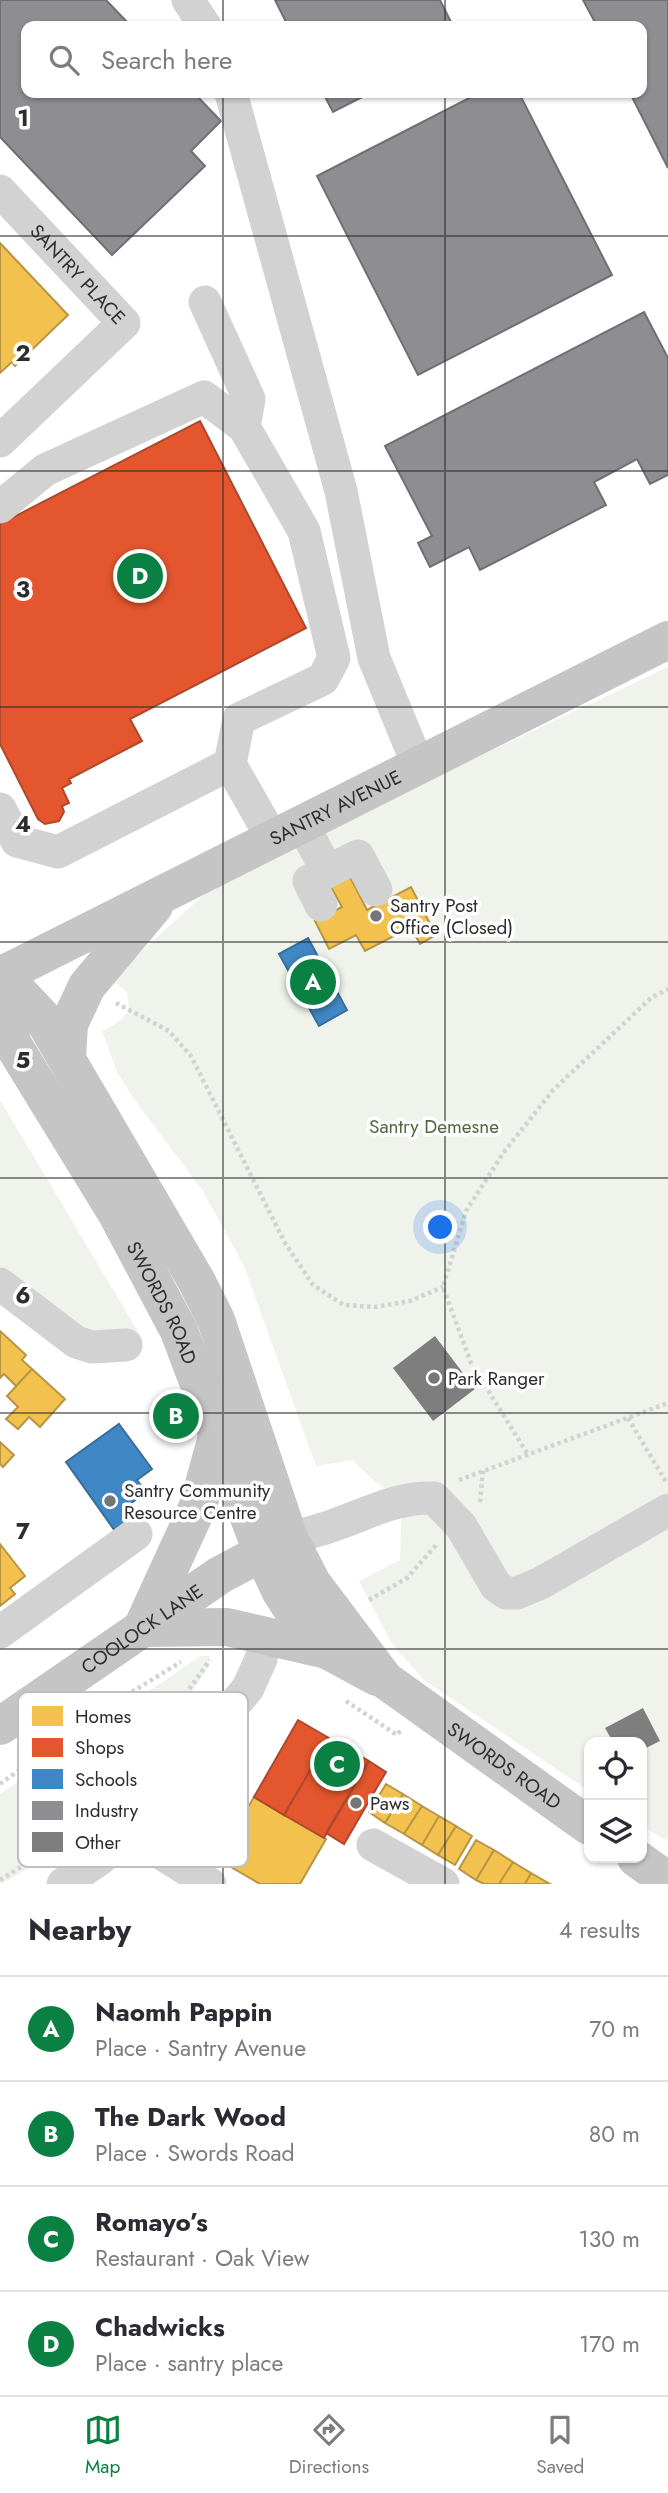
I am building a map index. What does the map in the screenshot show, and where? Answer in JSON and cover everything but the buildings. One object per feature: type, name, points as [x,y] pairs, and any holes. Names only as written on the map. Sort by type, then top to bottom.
[{"type":"main road","name":"SANTRY AVENUE","points":[[1,974],[668,639]]},
{"type":"main road","points":[[67,1058],[69,1024],[87,986],[165,893]]},
{"type":"main road","name":"SWORDS ROAD","points":[[1,974],[43,1017],[166,1225],[216,1320],[297,1617],[327,1650],[385,1680],[584,1822]]},
{"type":"main road","name":"SWORDS ROAD","points":[[1,974],[12,1043],[117,1214],[179,1331],[218,1433],[276,1545],[312,1583],[385,1680]]},
{"type":"main road","points":[[218,1433],[198,1506],[142,1628],[227,1627],[327,1650]]},
{"type":"main road","name":"COOLOCK LANE","points":[[49,1692],[220,1574],[276,1545]]},
{"type":"main road","name":"COOLOCK LANE","points":[[0,1726],[18,1714]]},
{"type":"main road","points":[[643,1863],[668,1881]]},
{"type":"street","points":[[188,0],[202,21]]},
{"type":"street","points":[[232,98],[341,491],[374,658],[418,765]]},
{"type":"street","name":"SANTRY PLACE","points":[[0,191],[124,323],[0,441]]},
{"type":"street","points":[[205,302],[249,398],[244,427]]},
{"type":"street","points":[[0,508],[45,470],[204,397],[244,427],[304,531],[334,658],[323,679],[239,719],[230,764]]},
{"type":"street","points":[[0,809],[17,841],[58,852],[230,764]]},
{"type":"street","points":[[230,764],[287,831],[327,870]]},
{"type":"street","points":[[321,905],[309,881],[358,856],[376,890]]},
{"type":"street","points":[[3,1292],[76,1342],[92,1347],[126,1345]]},
{"type":"street","points":[[276,1545],[337,1525],[387,1503],[412,1498],[434,1498],[461,1526],[496,1586],[506,1593],[517,1593],[541,1583],[668,1510]]},
{"type":"street","points":[[0,1632],[135,1534]]},
{"type":"street","points":[[245,1692],[261,1659]]},
{"type":"street","points":[[373,1845],[442,1884]]},
{"type":"street","points":[[63,1884],[88,1867]]},
{"type":"street","points":[[183,1867],[210,1884]]},
{"type":"path","points":[[527,1453],[471,1363],[443,1287],[466,1211],[504,1152],[553,1090],[652,998],[668,989]]},
{"type":"path","points":[[111,1001],[169,1031],[191,1056],[285,1243],[313,1285],[344,1305],[374,1307],[410,1301],[443,1287]]},
{"type":"path","points":[[434,1498],[443,1486],[668,1403]]},
{"type":"path","points":[[628,1418],[668,1486]]},
{"type":"path","points":[[186,1692],[212,1656]]},
{"type":"path","points":[[0,1880],[21,1867]]},
{"type":"green space","name":"Santry Demesne","points":[[668,667],[668,1841],[647,1829],[647,1737],[584,1737],[584,1788],[424,1680],[392,1644],[359,1581],[400,1560],[402,1500],[374,1481],[352,1460],[316,1466],[244,1266],[203,1191],[133,1098],[117,1072],[102,1031],[117,1023],[129,1011],[127,992],[115,983],[133,959],[209,890],[353,816]]},
{"type":"green space","points":[[0,1100],[143,1340],[126,1345],[81,1344],[0,1269]]},
{"type":"green space","points":[[200,1656],[209,1656],[209,1667],[191,1692],[148,1692]]},
{"type":"green space","points":[[18,1782],[18,1867],[29,1867],[0,1884],[0,1794]]},
{"type":"place","name":"Chadwicks","points":[[140,576]]},
{"type":"place","name":"Santry Post Office (Closed)","points":[[376,916]]},
{"type":"place","name":"Naomh Pappin","points":[[313,982]]},
{"type":"place","name":"Park Ranger","points":[[434,1378]]},
{"type":"place","name":"The Dark Wood","points":[[176,1416]]},
{"type":"place","name":"Santry Community Resource Centre","points":[[110,1501]]},
{"type":"place","name":"Romayo’s","points":[[337,1764]]},
{"type":"place","name":"Paws","points":[[356,1803]]}]
